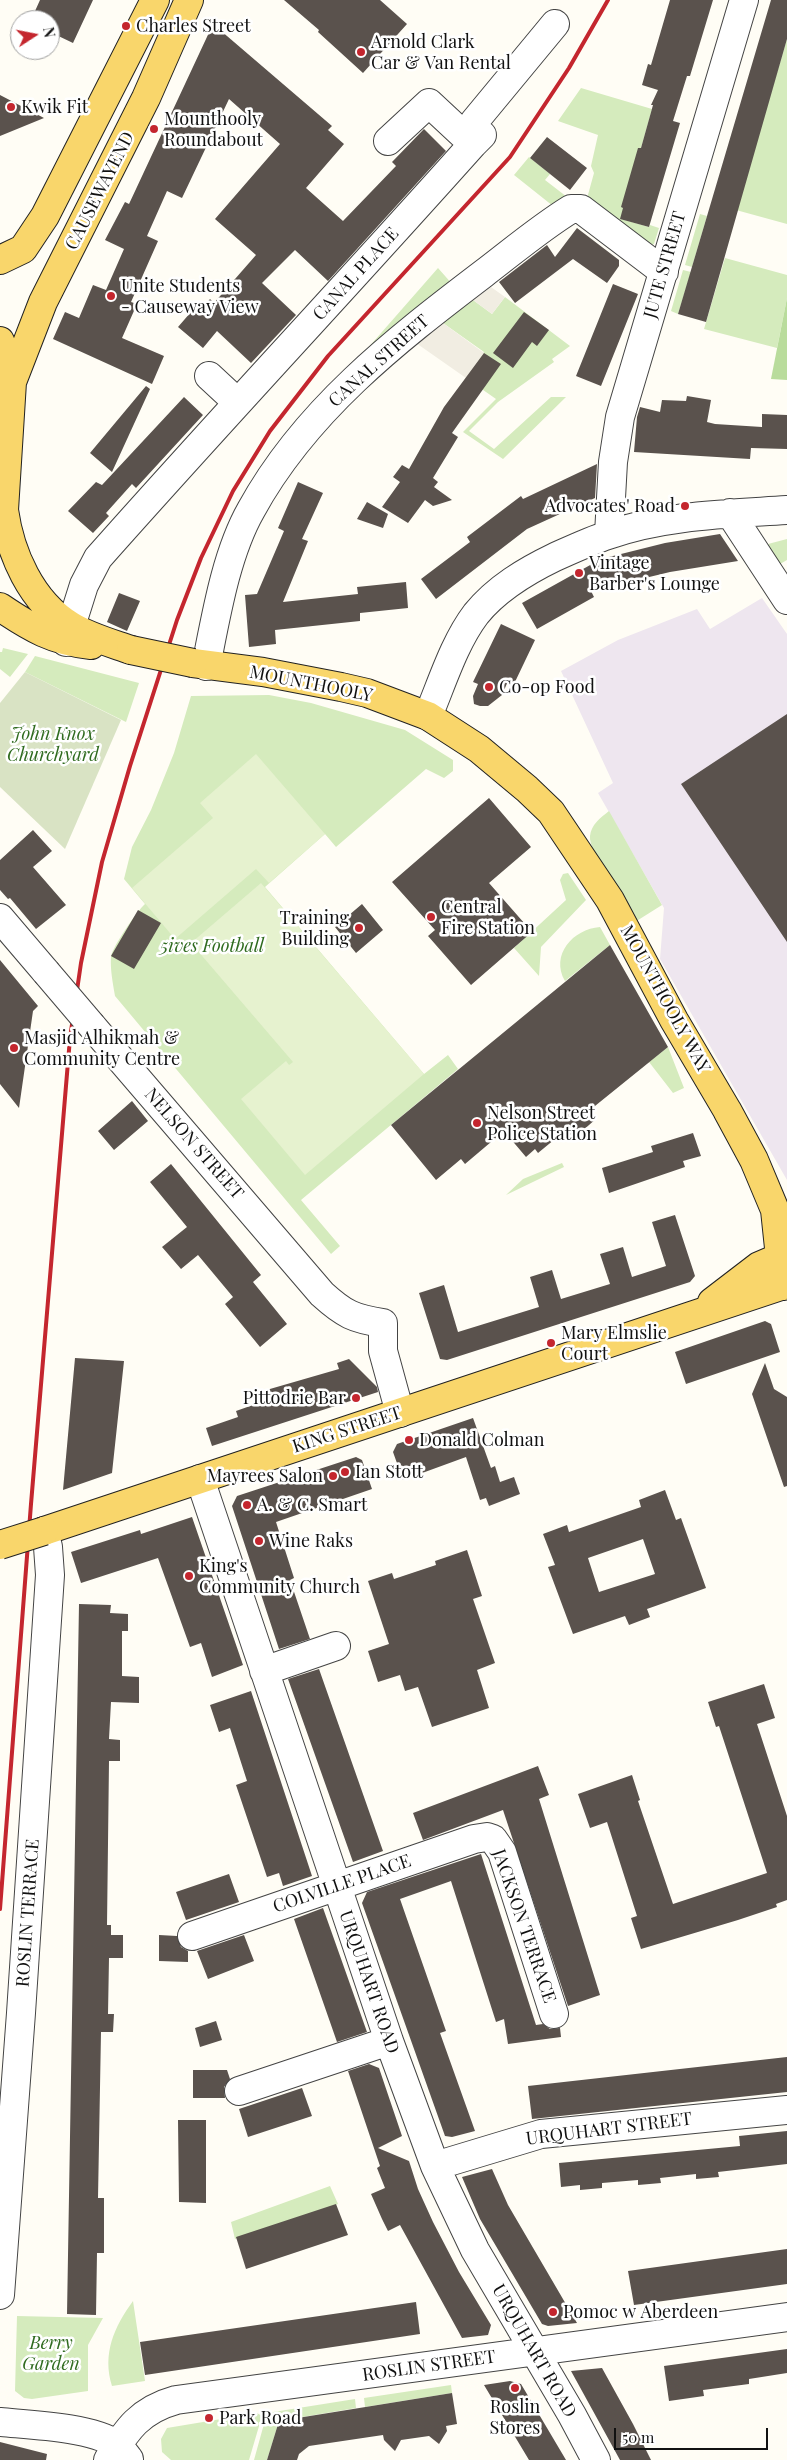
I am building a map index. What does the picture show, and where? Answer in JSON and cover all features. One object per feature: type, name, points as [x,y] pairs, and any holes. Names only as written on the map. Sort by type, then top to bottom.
[{"type":"main road","name":"CAUSEWAYEND","points":[[0,260],[23,249],[42,222],[155,0]]},
{"type":"main road","name":"CAUSEWAYEND","points":[[12,382],[43,302],[146,98],[189,0]]},
{"type":"main road","points":[[0,341],[7,357],[12,382],[2,518],[10,542],[26,577],[68,634]]},
{"type":"main road","name":"MOUNTHOOLY","points":[[0,607],[28,626],[200,664],[258,671],[341,686],[367,693],[428,716],[479,750]]},
{"type":"main road","name":"MOUNTHOOLY WAY","points":[[479,750],[527,789],[551,812],[610,900],[674,1020],[754,1160],[775,1210],[784,1255],[786,1289]]},
{"type":"main road","name":"KING STREET","points":[[695,1315],[759,1266],[784,1255]]},
{"type":"main road","name":"KING STREET","points":[[0,1545],[695,1315],[786,1289]]},
{"type":"street","name":"JUTE STREET","points":[[609,534],[613,462],[620,417],[744,0]]},
{"type":"street","points":[[473,144],[474,122],[555,24]]},
{"type":"street","points":[[388,141],[429,104],[473,144]]},
{"type":"street","name":"CANAL PLACE","points":[[68,634],[84,585],[98,558],[237,402],[502,112]]},
{"type":"street","name":"CANAL STREET","points":[[200,664],[250,511],[272,476],[315,421],[373,362],[435,311],[571,208],[581,209],[664,272]]},
{"type":"street","points":[[209,376],[237,402]]},
{"type":"street","points":[[428,716],[463,635],[477,614],[495,595],[536,566],[609,534],[657,523],[730,514],[787,510]]},
{"type":"street","points":[[730,514],[787,600]]},
{"type":"street","name":"NELSON STREET","points":[[0,918],[322,1294],[336,1307],[352,1317],[384,1322],[383,1351],[400,1413]]},
{"type":"street","name":"URQUHART ROAD","points":[[200,1479],[389,2042],[435,2166],[475,2250],[572,2415],[596,2460]]},
{"type":"street","name":"ROSLIN TERRACE","points":[[0,2295],[22,2013],[50,1575],[48,1548],[44,1531]]},
{"type":"street","points":[[264,1671],[336,1646]]},
{"type":"street","name":"COLVILLE PLACE","points":[[192,1936],[474,1839],[493,1838]]},
{"type":"street","name":"JACKSON TERRACE","points":[[493,1838],[502,1852],[554,2014]]},
{"type":"street","points":[[239,2091],[389,2042]]},
{"type":"street","name":"URQUHART STREET","points":[[435,2166],[541,2134],[787,2110]]},
{"type":"street","name":"ROSLIN STREET","points":[[118,2455],[140,2416],[158,2405],[176,2400],[787,2317]]},
{"type":"street","points":[[0,2422],[88,2433],[104,2438],[118,2455]]},
{"type":"shaded area","points":[[491,287],[505,297],[492,314],[473,300]]},
{"type":"shaded area","points":[[443,323],[484,353],[466,378],[416,343]]},
{"type":"shaded area","points":[[762,598],[787,634],[787,1180],[660,959],[664,908],[598,793],[613,783],[561,671],[618,640],[697,609],[710,629]]},
{"type":"green space","points":[[787,39],[787,224],[736,210]]},
{"type":"green space","points":[[581,88],[652,109],[621,219],[659,228],[654,244],[649,246],[586,202],[594,173],[591,166],[598,135],[558,121]]},
{"type":"green space","points":[[529,157],[550,174],[545,180],[567,197],[553,206],[514,175]]},
{"type":"green space","points":[[700,214],[707,216],[692,267],[685,265]]},
{"type":"green space","points":[[725,258],[787,275],[787,298],[777,348],[704,329]]},
{"type":"green space","points":[[438,268],[453,285],[346,373]]},
{"type":"green space","points":[[683,270],[691,272],[678,314],[671,311]]},
{"type":"green space","points":[[505,297],[570,346],[552,359],[554,362],[498,402],[469,431],[494,449],[551,397],[566,397],[503,459],[463,432],[496,399],[466,378],[484,352],[443,323],[473,300],[492,314]]},
{"type":"green space","points":[[787,298],[787,380],[771,379]]},
{"type":"green space","points":[[787,539],[787,560],[780,564],[768,544]]},
{"type":"green space","points":[[3,648],[28,654],[10,677],[0,669],[0,652],[2,652]]},
{"type":"green space","points":[[35,656],[139,683],[126,722],[25,672]]},
{"type":"green space","name":"John Knox Churchyard","points":[[25,672],[121,720],[65,849],[0,787],[0,703]]},
{"type":"green space","name":"5ives Football","points":[[269,695],[311,703],[405,730],[453,760],[453,771],[444,778],[426,769],[336,847],[325,834],[265,887],[424,1074],[448,1055],[458,1069],[301,1200],[340,1246],[331,1254],[115,996],[111,971],[112,952],[131,921],[145,904],[124,879],[132,847],[151,810],[174,753],[191,696]]},
{"type":"green space","points":[[256,754],[325,834],[269,883],[256,869],[175,939],[132,888],[213,818],[200,803]]},
{"type":"green space","points":[[609,811],[662,905],[635,922],[601,866],[591,844],[592,828]]},
{"type":"green space","points":[[568,873],[586,900],[541,947],[539,976],[514,948],[566,900],[560,880],[563,874]]},
{"type":"green space","points":[[261,883],[424,1074],[305,1175],[241,1099],[286,1061],[289,1065],[293,1062],[191,943]]},
{"type":"green space","points":[[600,927],[610,945],[565,981],[560,962],[562,953],[567,945],[581,933]]},
{"type":"green space","points":[[668,1047],[684,1088],[673,1093],[649,1062]]},
{"type":"green space","points":[[562,1163],[564,1167],[506,1195],[523,1179]]},
{"type":"green space","points":[[330,2186],[338,2204],[235,2239],[231,2222]]},
{"type":"green space","points":[[133,2301],[145,2381],[112,2386],[108,2363],[109,2352],[115,2331]]},
{"type":"green space","name":"Berry Garden","points":[[17,2316],[103,2318],[88,2345],[88,2391],[32,2399],[24,2398],[15,2391]]},
{"type":"green space","points":[[451,2385],[452,2393],[365,2407],[364,2398]]},
{"type":"green space","points":[[355,2399],[356,2408],[279,2421],[267,2460],[254,2460],[267,2413]]},
{"type":"green space","points":[[257,2413],[262,2416],[249,2460],[171,2460],[162,2452],[161,2439],[167,2428]]},
{"type":"building","points":[[40,0],[93,0],[73,43],[60,37],[60,10],[36,10]]},
{"type":"building","name":"Arnold Clark Car & Van Rental","points":[[284,0],[380,0],[407,24],[363,73],[318,32],[319,30]]},
{"type":"building","points":[[670,0],[713,0],[690,76],[687,76],[673,121],[680,123],[649,227],[620,219],[623,208],[621,207],[638,148],[641,148],[653,105],[651,105],[658,90],[642,85],[648,64],[651,65]]},
{"type":"building","points":[[771,0],[787,0],[787,39],[706,322],[678,314]]},
{"type":"building","points":[[213,24],[332,126],[328,130],[344,144],[306,188],[343,221],[396,166],[392,162],[424,129],[446,151],[328,281],[295,250],[262,283],[296,315],[251,363],[217,331],[203,348],[178,327],[197,305],[202,309],[210,299],[214,303],[256,255],[215,219],[280,144],[229,99],[182,198],[167,191],[147,236],[158,241],[131,302],[137,304],[122,338],[164,356],[152,384],[53,339],[65,312],[79,318],[93,285],[106,290],[124,249],[105,240],[125,202],[129,204]]},
{"type":"building","name":"Kwik Fit","points":[[0,95],[44,118],[0,136]]},
{"type":"building","points":[[547,137],[587,168],[570,190],[530,158]]},
{"type":"building","points":[[577,228],[619,260],[619,266],[607,283],[573,259],[515,303],[499,282],[547,245],[555,257]]},
{"type":"building","points":[[613,284],[638,294],[601,386],[576,376]]},
{"type":"building","points":[[524,312],[549,330],[537,346],[532,342],[513,368],[493,353]]},
{"type":"building","points":[[484,353],[501,364],[452,433],[458,437],[433,478],[438,482],[434,487],[452,500],[433,506],[425,500],[408,523],[382,507],[400,482],[393,477],[402,465],[409,469],[444,407]]},
{"type":"building","points":[[146,386],[150,389],[112,472],[90,453]]},
{"type":"building","points":[[687,396],[711,400],[707,422],[715,424],[762,427],[762,414],[787,415],[787,449],[751,448],[750,459],[634,452],[637,417],[640,407],[660,412],[662,400],[686,401]]},
{"type":"building","points":[[184,397],[203,415],[136,488],[132,484],[106,513],[109,516],[93,533],[68,511],[96,482],[102,485]]},
{"type":"building","points":[[597,464],[595,498],[527,529],[436,599],[421,579],[470,542],[467,537],[521,496],[523,499]]},
{"type":"building","points":[[298,482],[323,493],[302,539],[308,541],[283,602],[358,594],[357,587],[406,582],[408,608],[360,613],[360,621],[275,630],[276,644],[249,647],[245,595],[257,594],[284,531],[278,528]]},
{"type":"building","points":[[367,502],[388,514],[383,528],[357,519]]},
{"type":"building","points":[[720,534],[738,561],[670,572],[591,591],[594,597],[537,629],[522,603],[601,559],[665,543]]},
{"type":"building","points":[[119,593],[140,601],[127,631],[107,622]]},
{"type":"building","points":[[501,624],[535,640],[514,684],[508,681],[502,695],[488,706],[480,706],[474,704],[473,696],[478,684],[473,682]]},
{"type":"building","points":[[787,714],[787,942],[681,784]]},
{"type":"building","points":[[489,798],[531,847],[489,883],[532,932],[471,985],[428,936],[435,930],[392,882]]},
{"type":"building","points":[[33,830],[52,851],[33,867],[66,905],[36,929],[10,898],[8,899],[0,890],[0,860]]},
{"type":"building","name":"Training Building","points":[[362,904],[383,930],[356,953],[335,927]]},
{"type":"building","points":[[138,910],[161,923],[134,969],[111,956]]},
{"type":"building","points":[[610,945],[668,1047],[590,1110],[597,1118],[573,1139],[566,1130],[538,1153],[535,1149],[526,1157],[504,1131],[465,1164],[461,1159],[436,1180],[391,1125]]},
{"type":"building","name":"Masjid Alhikmah & Community Centre","points":[[0,960],[38,1006],[33,1011],[19,1108],[0,1084]]},
{"type":"building","points":[[132,1101],[148,1121],[114,1150],[98,1131]]},
{"type":"building","points":[[693,1133],[701,1156],[683,1161],[685,1167],[609,1193],[602,1168],[653,1152],[651,1146]]},
{"type":"building","points":[[171,1164],[261,1275],[253,1282],[287,1324],[260,1347],[225,1304],[233,1297],[198,1255],[181,1269],[162,1247],[187,1227],[150,1182]]},
{"type":"building","points":[[675,1215],[695,1276],[690,1282],[447,1360],[440,1359],[419,1293],[444,1285],[458,1332],[539,1307],[530,1277],[552,1270],[561,1299],[610,1284],[600,1254],[623,1247],[632,1277],[666,1266],[652,1222]]},
{"type":"building","points":[[765,1321],[771,1324],[780,1352],[686,1384],[675,1352]]},
{"type":"building","points":[[75,1358],[124,1361],[112,1473],[63,1490]]},
{"type":"building","points":[[349,1359],[377,1387],[378,1392],[212,1446],[206,1428],[238,1417],[236,1411],[270,1399],[263,1391],[339,1369],[337,1363]]},
{"type":"building","points":[[765,1363],[774,1389],[787,1397],[787,1486],[784,1487],[752,1394]]},
{"type":"building","points":[[473,1418],[491,1468],[495,1466],[500,1482],[514,1477],[520,1494],[489,1506],[486,1498],[480,1500],[466,1457],[403,1480],[393,1452],[397,1444]]},
{"type":"building","points":[[356,1457],[362,1460],[372,1489],[276,1522],[294,1578],[290,1580],[310,1639],[279,1649],[232,1506],[237,1496]]},
{"type":"building","points":[[665,1490],[676,1520],[681,1518],[706,1588],[647,1609],[650,1617],[629,1625],[625,1616],[573,1634],[548,1567],[555,1565],[543,1534],[567,1525],[569,1532],[641,1507],[639,1500]],"holes":[[[643,1539],[655,1574],[599,1592],[588,1558]]]},
{"type":"building","points":[[192,1517],[243,1665],[212,1677],[201,1643],[190,1647],[158,1558],[81,1583],[71,1552],[140,1530],[141,1534]]},
{"type":"building","points":[[467,1550],[482,1596],[473,1599],[495,1663],[477,1670],[489,1708],[432,1727],[418,1687],[405,1691],[400,1675],[378,1682],[368,1651],[389,1644],[368,1581],[392,1573],[394,1579],[436,1565],[435,1561]]},
{"type":"building","points":[[79,1604],[111,1605],[110,1613],[128,1614],[128,1631],[122,1631],[122,1676],[139,1677],[139,1703],[111,1702],[109,1739],[120,1740],[120,1761],[109,1761],[107,1925],[111,1925],[111,1935],[123,1935],[123,1958],[109,1958],[108,2014],[114,2014],[113,2032],[101,2032],[98,2198],[104,2198],[104,2253],[97,2253],[96,2315],[67,2314]]},
{"type":"building","points":[[319,1669],[383,1851],[353,1862],[288,1679]]},
{"type":"building","points":[[764,1684],[775,1718],[757,1724],[787,1816],[787,1900],[776,1904],[777,1907],[641,1949],[631,1918],[637,1916],[607,1822],[590,1828],[578,1794],[632,1775],[640,1800],[638,1801],[673,1904],[767,1873],[719,1726],[716,1727],[708,1702]]},
{"type":"building","points":[[251,1691],[312,1876],[283,1886],[279,1873],[267,1877],[236,1785],[247,1781],[230,1728],[219,1732],[210,1705]]},
{"type":"building","points":[[538,1766],[549,1795],[539,1799],[600,1995],[568,2006],[503,1810],[423,1840],[413,1813]]},
{"type":"building","points":[[481,1854],[536,2025],[543,2024],[550,2029],[560,2028],[561,2037],[508,2044],[504,2019],[496,2022],[451,1881],[400,1899],[446,2031],[440,2033],[475,2131],[452,2137],[445,2136],[362,1903],[367,1892]]},
{"type":"building","points":[[229,1874],[239,1902],[186,1920],[176,1892]]},
{"type":"building","points":[[323,1908],[367,2032],[337,2042],[294,1919]]},
{"type":"building","points":[[159,1935],[177,1936],[181,1947],[188,1951],[188,1962],[159,1961]]},
{"type":"building","points":[[244,1935],[254,1961],[208,1979],[197,1951]]},
{"type":"building","points":[[216,2021],[222,2040],[200,2047],[195,2028]]},
{"type":"building","points":[[787,2057],[787,2092],[532,2119],[528,2086]]},
{"type":"building","points":[[369,2064],[379,2068],[402,2136],[378,2148],[409,2161],[418,2189],[433,2222],[459,2272],[491,2325],[488,2335],[462,2338],[400,2225],[388,2231],[371,2194],[385,2188],[377,2168],[380,2166],[348,2071]]},
{"type":"building","points":[[193,2070],[227,2070],[230,2079],[224,2087],[225,2098],[193,2098]]},
{"type":"building","points":[[302,2088],[312,2116],[248,2137],[239,2109]]},
{"type":"building","points":[[178,2120],[206,2120],[206,2203],[179,2202]]},
{"type":"building","points":[[787,2131],[787,2164],[718,2172],[719,2177],[696,2179],[696,2174],[660,2178],[661,2183],[638,2185],[638,2180],[602,2183],[602,2188],[580,2190],[580,2185],[561,2187],[559,2163],[740,2146],[739,2136]]},
{"type":"building","points":[[492,2169],[508,2205],[577,2323],[548,2326],[542,2324],[480,2219],[462,2177]]},
{"type":"building","points":[[336,2204],[348,2235],[246,2269],[236,2237]]},
{"type":"building","points":[[787,2249],[787,2284],[634,2305],[628,2271]]},
{"type":"building","points":[[416,2302],[420,2334],[145,2375],[140,2342]]},
{"type":"building","points":[[787,2349],[787,2373],[749,2379],[749,2384],[703,2390],[704,2396],[669,2401],[664,2366]]},
{"type":"building","points":[[602,2368],[651,2460],[620,2460],[571,2371]]},
{"type":"building","points":[[510,2381],[521,2384],[566,2460],[529,2460],[484,2385]]},
{"type":"building","points":[[452,2393],[457,2424],[446,2426],[447,2431],[439,2444],[429,2436],[401,2440],[395,2451],[384,2440],[383,2435],[309,2446],[299,2454],[297,2460],[267,2460],[279,2421]]},
{"type":"building","points":[[0,2442],[47,2454],[46,2460],[0,2460]]},
{"type":"railway","points":[[0,1909],[31,1504],[70,1038],[81,963],[102,862],[130,766],[177,620],[201,558],[233,491],[270,431],[328,356],[510,157],[569,68],[608,0]]},
{"type":"place","name":"Charles Street","points":[[126,26]]},
{"type":"place","name":"Arnold Clark Car & Van Rental","points":[[361,52]]},
{"type":"place","name":"Kwik Fit","points":[[11,107]]},
{"type":"place","name":"Mounthooly Roundabout","points":[[154,129]]},
{"type":"place","name":"Unite Students - Causeway View","points":[[111,296]]},
{"type":"place","name":"Advocates' Road","points":[[685,506]]},
{"type":"place","name":"Vintage Barber's Lounge","points":[[579,573]]},
{"type":"place","name":"Co-op Food","points":[[489,687]]},
{"type":"place","name":"Central Fire Station","points":[[431,917]]},
{"type":"place","name":"Training Building","points":[[359,928]]},
{"type":"place","name":"Masjid Alhikmah & Community Centre","points":[[14,1048]]},
{"type":"place","name":"Nelson Street Police Station","points":[[477,1123]]},
{"type":"place","name":"Mary Elmslie Court","points":[[551,1343]]},
{"type":"place","name":"Pittodrie Bar","points":[[356,1398]]},
{"type":"place","name":"Donald Colman","points":[[409,1440]]},
{"type":"place","name":"Ian Stott","points":[[345,1472]]},
{"type":"place","name":"Mayrees Salon","points":[[333,1476]]},
{"type":"place","name":"A. & C. Smart","points":[[247,1505]]},
{"type":"place","name":"Wine Raks","points":[[259,1541]]},
{"type":"place","name":"King's Community Church","points":[[189,1576]]},
{"type":"place","name":"Pomoc w Aberdeen","points":[[553,2312]]},
{"type":"place","name":"Roslin Stores","points":[[515,2388]]},
{"type":"place","name":"Park Road","points":[[209,2418]]}]
